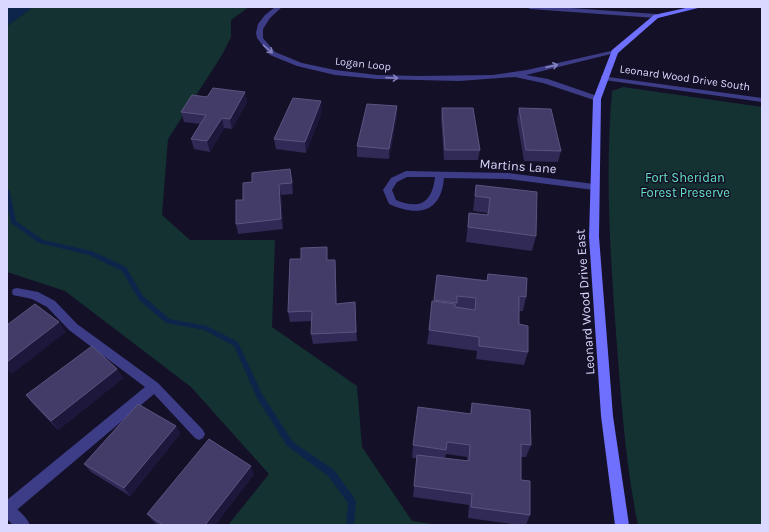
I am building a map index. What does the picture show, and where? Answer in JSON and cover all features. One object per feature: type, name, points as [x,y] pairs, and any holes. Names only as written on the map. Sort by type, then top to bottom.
[{"type":"street","name":"Logan Loop","points":[[279,7],[266,17],[259,34],[261,42],[268,50],[292,63],[338,73],[382,78],[442,80],[514,75],[615,52]]},
{"type":"street","points":[[530,7],[656,16],[694,7]]},
{"type":"street","points":[[615,52],[656,16]]},
{"type":"street","name":"Leonard Wood Drive East","points":[[615,52],[604,78],[598,99],[594,188],[594,237],[607,416],[622,525]]},
{"type":"street","name":"Logan Loop","points":[[514,75],[545,81],[598,99]]},
{"type":"street","name":"Leonard Wood Drive South","points":[[604,78],[762,100]]},
{"type":"street","name":"Martins Lane","points":[[440,175],[436,196],[425,206],[408,209],[392,202],[387,190],[394,180],[406,174],[508,176],[594,188]]},
{"type":"street","points":[[17,292],[34,295],[51,304],[74,327],[154,387],[199,434]]},
{"type":"street","points":[[23,525],[7,509],[154,387]]},
{"type":"green space","points":[[33,7],[249,7],[231,20],[231,37],[222,55],[168,139],[162,215],[190,240],[275,240],[272,327],[357,386],[362,447],[412,521],[438,525],[228,525],[269,474],[191,387],[65,291],[7,272],[7,26]]},
{"type":"green space","name":"Fort Sheridan Forest Preserve","points":[[623,87],[762,107],[762,525],[638,525],[630,477],[622,405],[610,242],[609,152],[612,91]]},
{"type":"water","points":[[7,7],[33,7],[7,26]]},
{"type":"building","points":[[213,88],[245,92],[230,119],[222,118],[207,141],[191,139],[206,115],[181,112],[192,95],[207,97]]},
{"type":"building","points":[[293,98],[321,101],[305,142],[274,139]]},
{"type":"building","points":[[367,104],[397,106],[389,149],[357,146]]},
{"type":"building","points":[[442,108],[473,108],[480,150],[445,150]]},
{"type":"building","points":[[519,108],[551,109],[561,151],[526,150]]},
{"type":"building","points":[[290,169],[292,183],[279,184],[281,219],[236,224],[236,200],[243,200],[243,183],[252,182],[252,173]]},
{"type":"building","points":[[476,185],[537,192],[536,236],[468,227],[469,213],[488,215],[490,198],[475,196]]},
{"type":"building","points":[[327,247],[327,260],[335,260],[336,304],[355,302],[356,332],[311,334],[312,311],[288,312],[290,259],[301,259],[301,248]]},
{"type":"building","points":[[488,274],[527,278],[526,297],[519,296],[519,324],[528,326],[528,352],[479,346],[479,337],[429,330],[432,301],[455,304],[455,307],[475,310],[476,298],[457,296],[457,303],[434,300],[437,275],[487,281]]},
{"type":"building","points":[[35,304],[59,322],[7,362],[7,325]]},
{"type":"building","points":[[92,346],[117,369],[51,421],[26,395]]},
{"type":"building","points":[[472,403],[530,410],[531,445],[521,444],[521,480],[530,481],[530,515],[471,507],[472,494],[414,486],[417,455],[469,461],[470,445],[447,442],[446,450],[413,445],[418,407],[471,414]]},
{"type":"building","points":[[138,404],[176,426],[124,488],[84,464]]},
{"type":"building","points":[[209,439],[251,466],[205,525],[163,525],[147,514]]},
{"type":"waterway","points":[[7,191],[13,222],[41,242],[90,253],[124,269],[141,298],[168,321],[205,328],[236,344],[259,396],[290,444],[331,473],[352,502],[350,525]]}]
